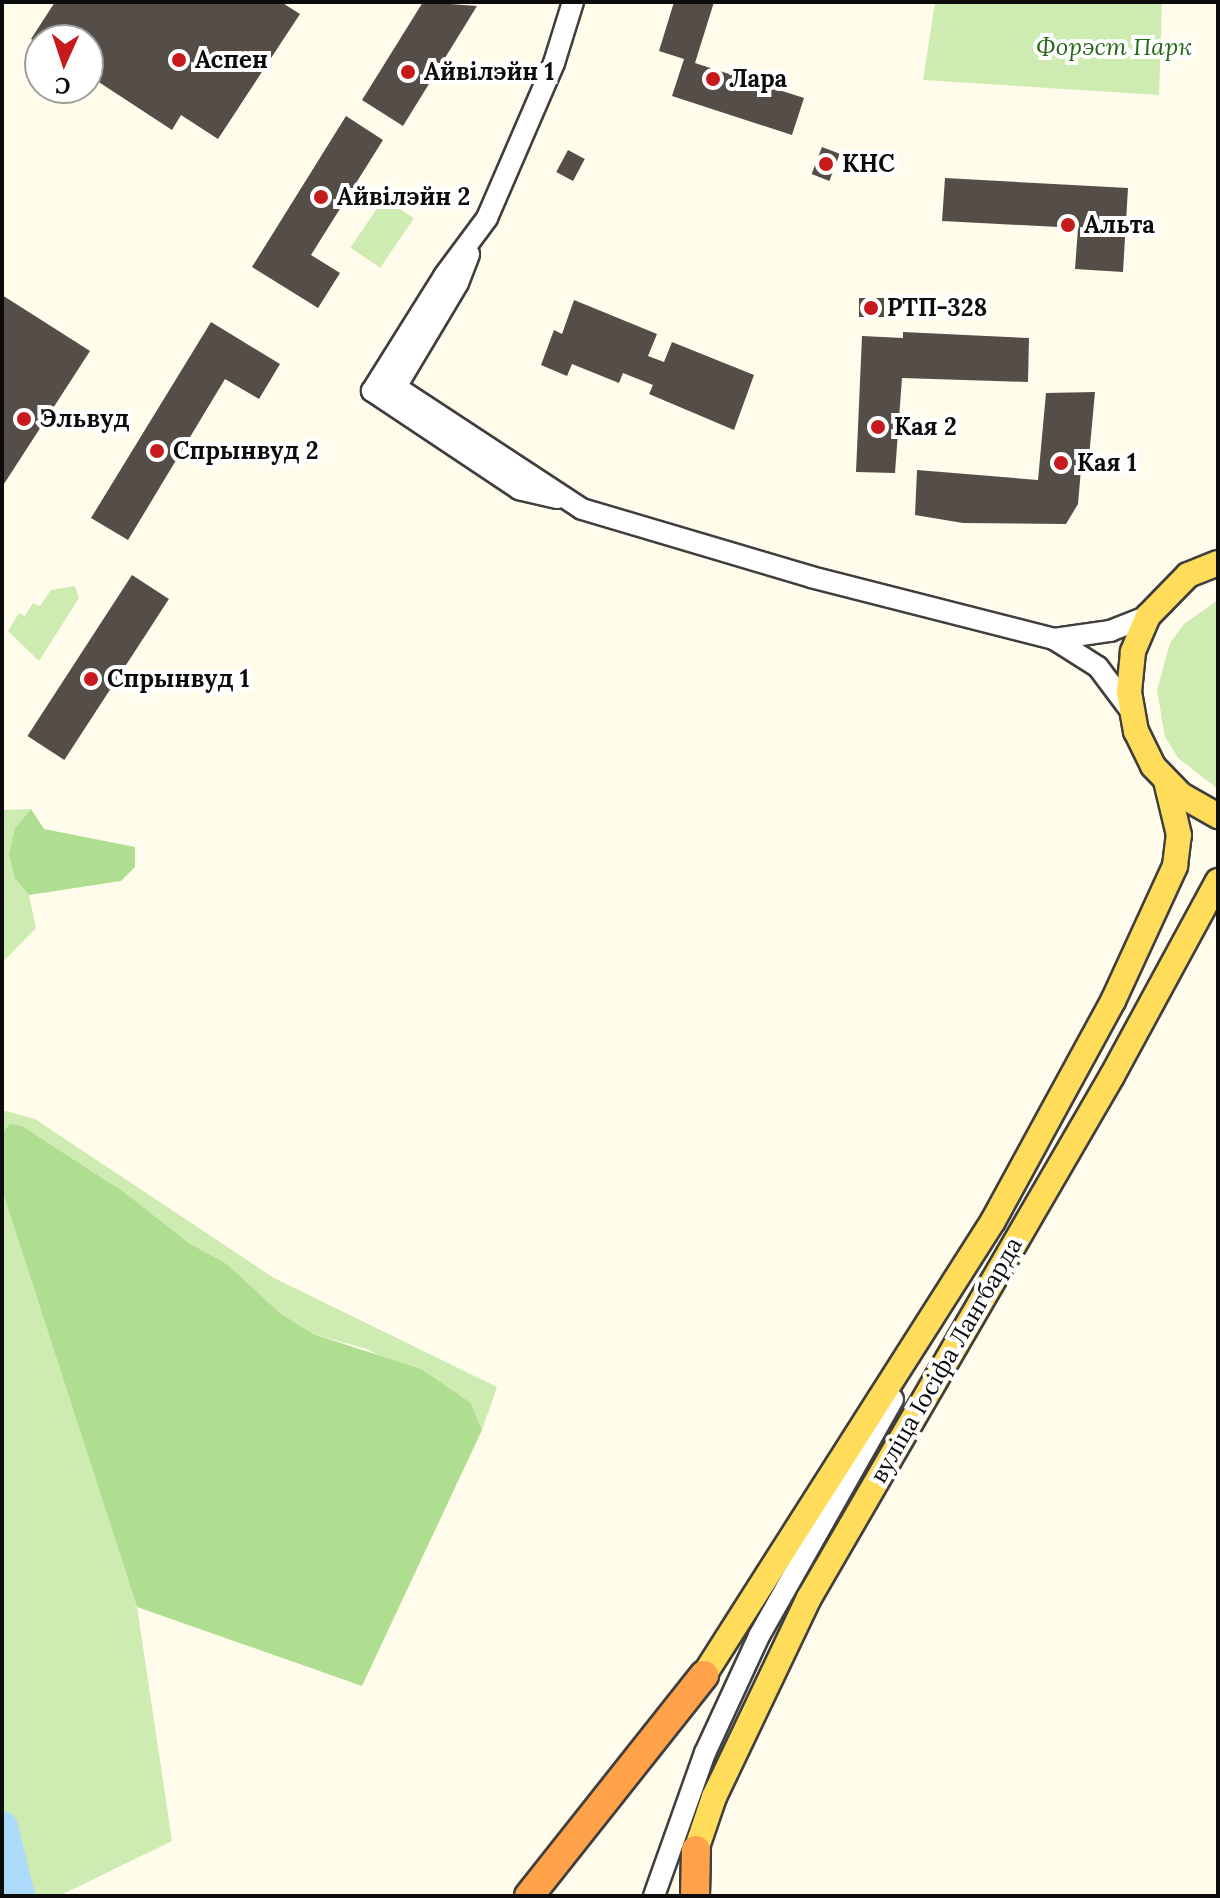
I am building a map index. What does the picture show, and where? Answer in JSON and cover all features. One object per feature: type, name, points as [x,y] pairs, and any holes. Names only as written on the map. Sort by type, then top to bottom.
[{"type":"highway","points":[[529,1896],[704,1675]]},
{"type":"highway","points":[[695,1896],[696,1850]]},
{"type":"main road","points":[[1218,563],[1188,575],[1148,616],[1129,672],[1131,711],[1143,749],[1166,781],[1218,816]]},
{"type":"main road","name":"вуліца Іосіфа Лангбарда","points":[[704,1675],[993,1221],[1162,900],[1175,866],[1179,835],[1166,781]]},
{"type":"main road","name":"вуліца Іосіфа Лангбарда","points":[[696,1850],[726,1770],[809,1598],[1112,1076],[1218,881]]},
{"type":"street","points":[[573,2],[554,63],[475,239],[444,276],[389,388],[519,489],[560,499],[754,561],[1054,639],[1098,667],[1131,711]]},
{"type":"street","points":[[1054,639],[1110,631],[1148,616]]},
{"type":"street","points":[[654,1896],[705,1753],[759,1636],[993,1221]]},
{"type":"street","points":[[681,1896],[696,1850]]},
{"type":"green space","name":"Форэст Парк","points":[[935,2],[1162,2],[1159,95],[923,80]]},
{"type":"green space","points":[[384,198],[414,218],[380,268],[350,248]]},
{"type":"green space","points":[[75,586],[79,598],[39,661],[8,631],[19,613],[25,616],[33,603],[40,606],[51,590]]},
{"type":"green space","points":[[1218,600],[1218,789],[1178,758],[1165,737],[1157,690],[1170,643],[1184,624]]},
{"type":"green space","points":[[31,809],[15,828],[15,879],[29,895],[36,928],[2,963],[2,810]]},
{"type":"green space","points":[[31,809],[44,829],[135,847],[135,867],[121,881],[29,895],[15,879],[9,854],[15,828]]},
{"type":"green space","points":[[2,1110],[35,1119],[274,1278],[497,1387],[482,1430],[471,1403],[367,1349],[313,1334],[280,1313],[227,1264],[189,1243],[124,1192],[22,1126],[2,1146]]},
{"type":"green space","points":[[10,1124],[22,1126],[124,1192],[189,1243],[227,1264],[280,1313],[313,1334],[421,1369],[471,1403],[482,1430],[362,1686],[137,1607],[2,1190],[3,1132]]},
{"type":"green space","points":[[2,1190],[137,1607],[172,1841],[59,1896],[2,1896]]},
{"type":"building","name":"Аспен","points":[[55,2],[281,2],[300,14],[218,139],[181,115],[172,130],[104,85],[104,24],[41,24]]},
{"type":"building","name":"Айвілэйн 1","points":[[423,2],[477,6],[403,126],[362,100]]},
{"type":"building","name":"Лара","points":[[674,2],[714,2],[695,63],[804,98],[792,135],[672,96],[684,59],[659,51]]},
{"type":"building","name":"Айвілэйн 2","points":[[346,116],[383,140],[311,255],[340,273],[318,308],[252,267]]},
{"type":"building","name":"КНС","points":[[822,147],[840,154],[829,181],[812,174]]},
{"type":"building","points":[[568,150],[585,159],[573,181],[556,172]]},
{"type":"building","name":"Альта","points":[[945,178],[1128,188],[1123,272],[1075,269],[1078,228],[942,221]]},
{"type":"building","name":"Эльвуд","points":[[2,295],[90,351],[2,487]]},
{"type":"building","name":"РТП-328","points":[[859,298],[884,298],[884,317],[859,317]]},
{"type":"building","points":[[574,300],[657,334],[648,356],[664,362],[672,342],[754,375],[734,430],[649,394],[653,385],[623,373],[619,383],[572,364],[567,376],[541,365],[554,330],[562,334]]},
{"type":"building","name":"Спрынвуд 2","points":[[211,322],[280,364],[259,399],[225,379],[128,540],[91,518]]},
{"type":"building","name":"Кая 2","points":[[903,332],[1029,338],[1028,382],[902,378],[895,473],[856,472],[862,336],[903,338]]},
{"type":"building","name":"Кая 1","points":[[1095,392],[1089,457],[1082,457],[1078,504],[1066,524],[963,523],[915,515],[917,470],[1038,480],[1046,393]]},
{"type":"building","name":"Спрынвуд 1","points":[[132,575],[169,599],[64,760],[27,736]]},
{"type":"waterway","points":[[2,1827],[19,1896]]},
{"type":"place","name":"Аспен","points":[[179,60]]},
{"type":"place","name":"Айвілэйн 1","points":[[408,72]]},
{"type":"place","name":"Лара","points":[[713,79]]},
{"type":"place","name":"КНС","points":[[826,164]]},
{"type":"place","name":"Айвілэйн 2","points":[[321,197]]},
{"type":"place","name":"Альта","points":[[1068,225]]},
{"type":"place","name":"РТП-328","points":[[871,308]]},
{"type":"place","name":"Эльвуд","points":[[24,419]]},
{"type":"place","name":"Кая 2","points":[[878,427]]},
{"type":"place","name":"Спрынвуд 2","points":[[157,451]]},
{"type":"place","name":"Кая 1","points":[[1061,463]]},
{"type":"place","name":"Спрынвуд 1","points":[[91,679]]}]
